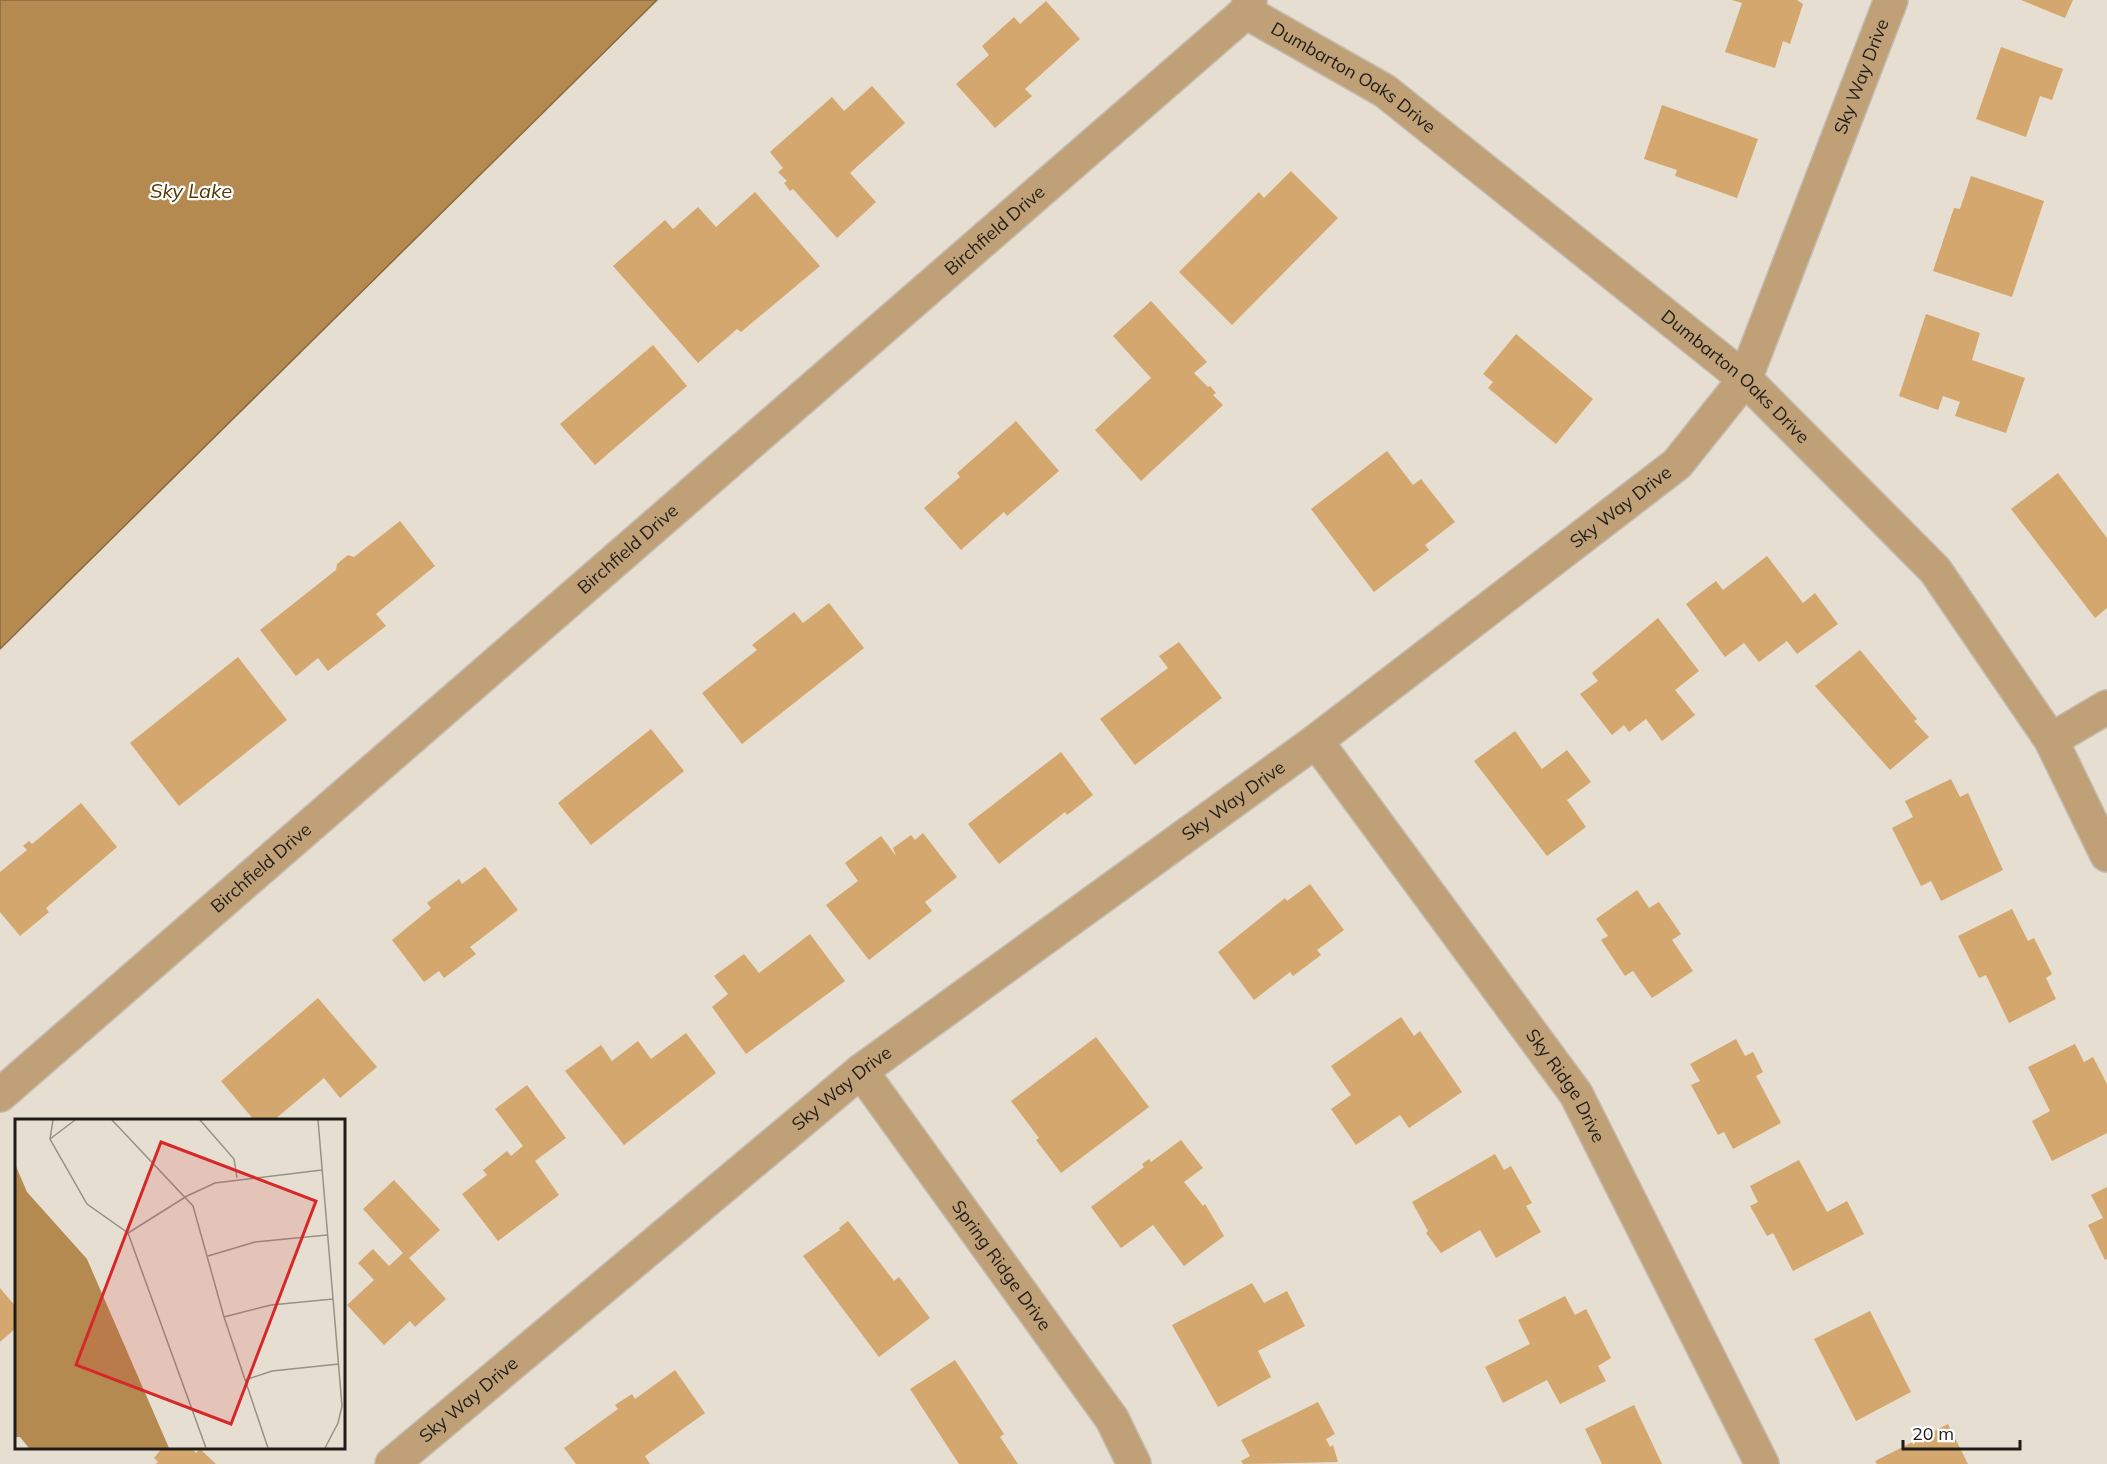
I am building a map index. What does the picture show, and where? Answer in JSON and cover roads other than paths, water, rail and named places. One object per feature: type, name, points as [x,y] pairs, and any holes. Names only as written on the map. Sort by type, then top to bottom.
[{"type":"street","name":"Sky Way Drive","points":[[410,1458],[861,1071],[1316,741],[1677,464],[1744,379],[1891,0]]},
{"type":"street","name":"Dumbarton Oaks Drive","points":[[1248,6],[1386,91],[1744,379],[1935,570],[2051,740],[2107,855]]},
{"type":"street","name":"Birchfield Drive","points":[[0,1095],[1248,6]]},
{"type":"street","points":[[2051,740],[2107,707]]},
{"type":"street","name":"Sky Ridge Drive","points":[[1316,741],[1576,1094],[1762,1464]]},
{"type":"street","name":"Spring Ridge Drive","points":[[861,1071],[1112,1419],[1134,1464]]},
{"type":"water","name":"Sky Lake","points":[[0,0],[657,0],[0,649]]}]
